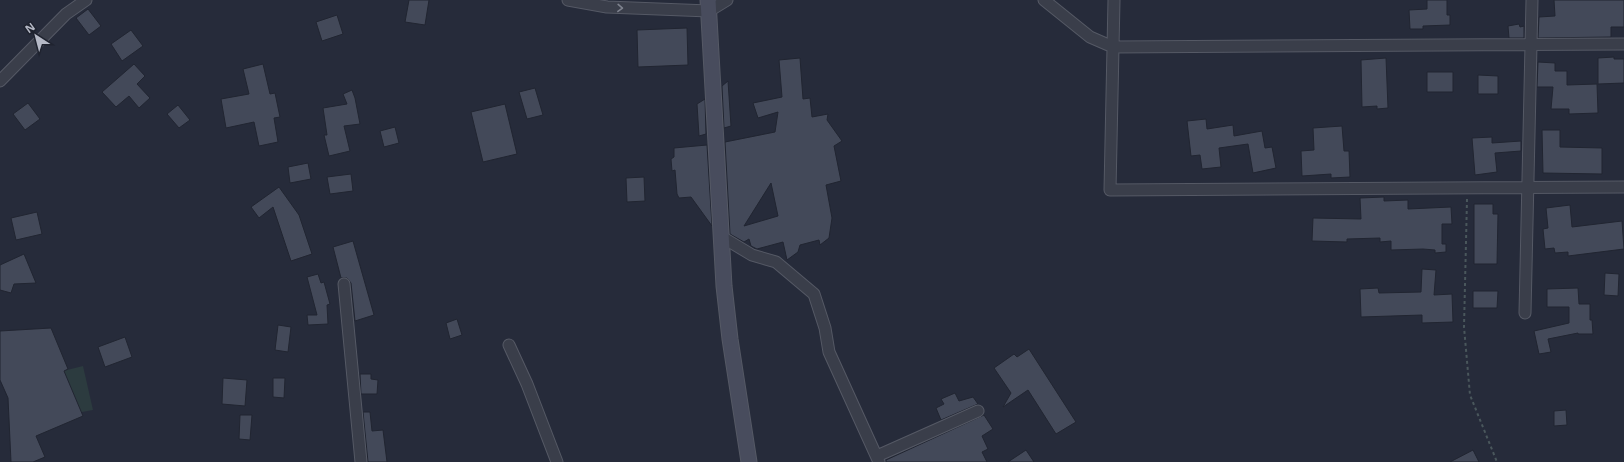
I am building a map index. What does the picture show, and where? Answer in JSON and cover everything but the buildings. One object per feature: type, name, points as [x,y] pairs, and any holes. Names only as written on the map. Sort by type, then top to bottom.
[{"type":"main road","points":[[708,6],[724,286],[730,340],[749,462]]},
{"type":"street","points":[[0,81],[66,14],[86,0]]},
{"type":"street","points":[[568,0],[607,7],[708,6],[727,0]]},
{"type":"street","points":[[1044,0],[1090,37],[1113,47],[1624,44]]},
{"type":"street","points":[[1114,0],[1110,190],[1624,187]]},
{"type":"street","points":[[1525,313],[1529,188],[1532,0]]},
{"type":"street","points":[[722,237],[752,255],[776,262],[814,294],[825,328],[829,352],[878,459],[978,411]]},
{"type":"street","points":[[344,284],[361,462]]},
{"type":"street","points":[[509,344],[527,384],[557,462]]},
{"type":"path","points":[[1468,188],[1464,327],[1470,395],[1496,462]]},
{"type":"shaded area","points":[[83,366],[93,410],[16,424],[7,385]]}]
